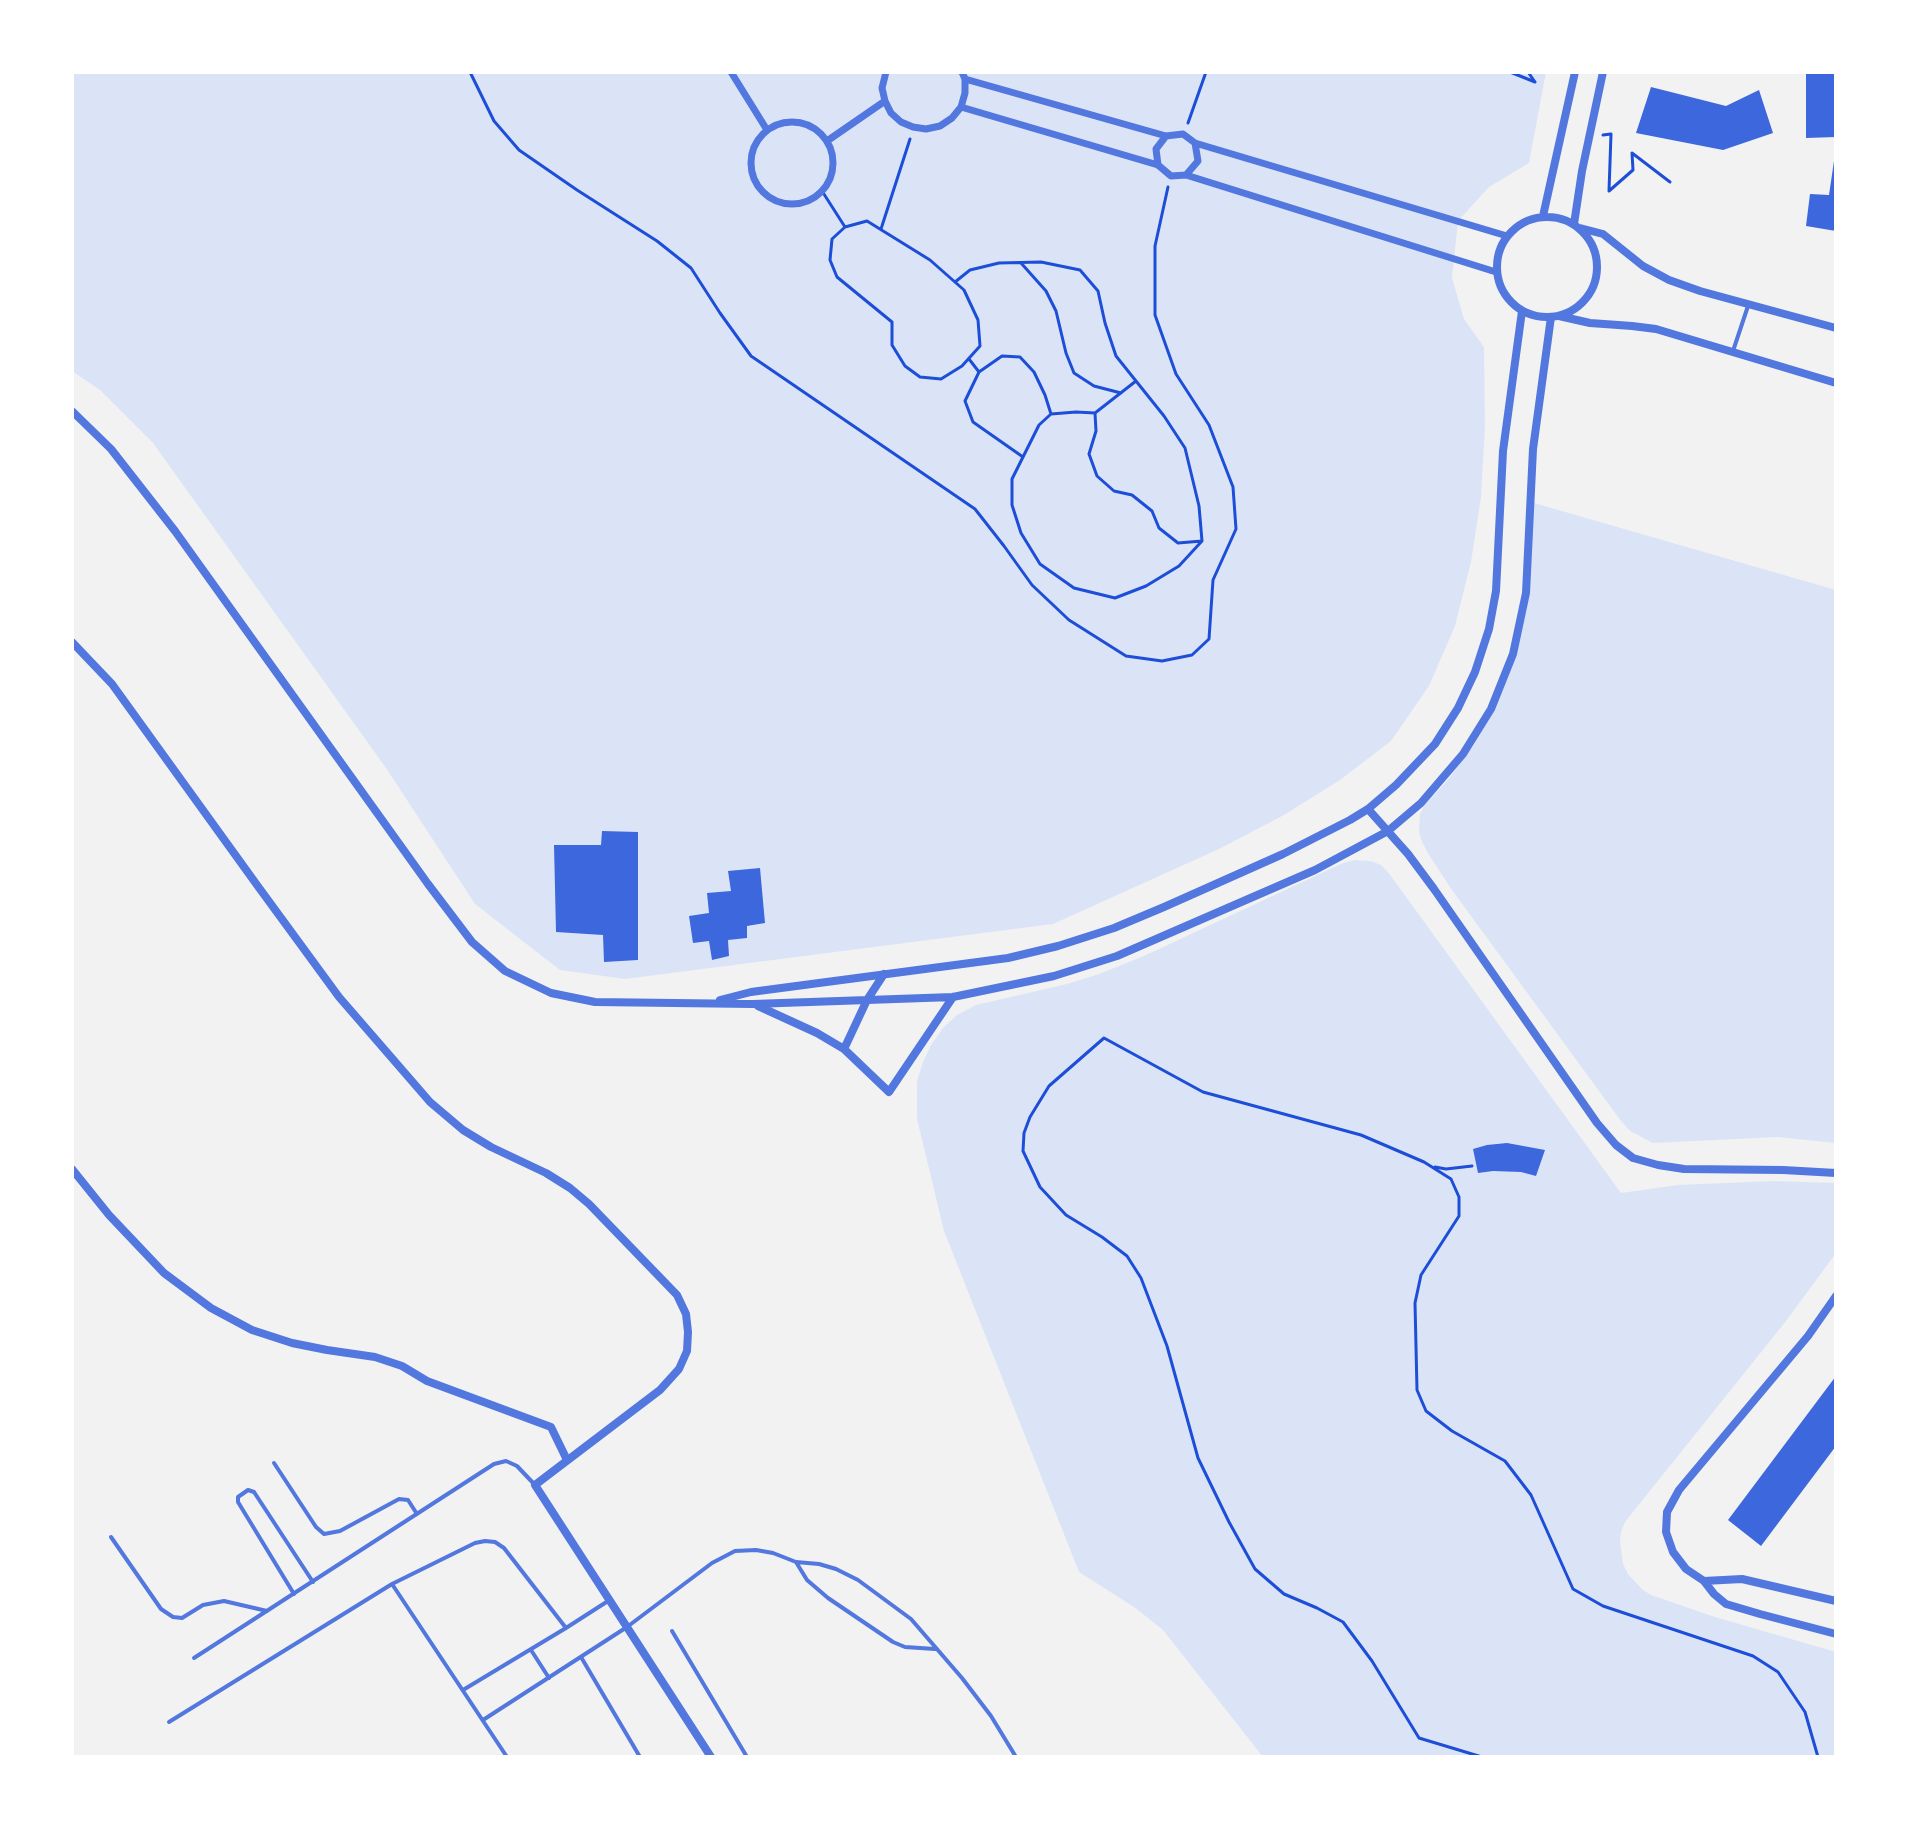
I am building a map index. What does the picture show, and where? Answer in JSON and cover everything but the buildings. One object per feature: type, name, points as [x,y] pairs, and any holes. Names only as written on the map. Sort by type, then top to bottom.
[{"type":"street","points":[[731,72],[767,130]]},
{"type":"street","points":[[873,72],[885,74],[882,88],[891,113],[913,127],[926,129],[940,126],[952,118],[961,107],[965,93],[964,76],[1166,136],[1183,134],[1195,143],[1507,236]]},
{"type":"street","points":[[1543,216],[1575,72]]},
{"type":"street","points":[[1576,226],[1582,171],[1603,72]]},
{"type":"street","points":[[827,141],[885,101]]},
{"type":"street","points":[[961,107],[1158,165],[1171,176],[1186,175],[1496,272]]},
{"type":"street","points":[[793,122],[806,124],[827,141],[832,153],[830,180],[812,199],[785,204],[761,191],[751,166],[752,152],[767,130],[793,122]]},
{"type":"street","points":[[1158,165],[1156,149],[1166,136]]},
{"type":"street","points":[[1186,175],[1198,161],[1195,143]]},
{"type":"street","points":[[1836,328],[1669,280],[1643,266],[1614,240],[1559,218],[1543,216],[1517,226],[1507,236],[1496,259],[1500,288],[1522,311],[1536,316],[1656,329],[1836,383]]},
{"type":"street","points":[[1555,317],[1580,305],[1594,286],[1596,254],[1589,239],[1576,226]]},
{"type":"street","points":[[711,1002],[751,992],[1008,958],[1058,946],[1114,928],[1283,854],[1368,809],[1435,744],[1458,708],[1475,672],[1489,629],[1496,591],[1503,451],[1522,311]]},
{"type":"street","points":[[72,411],[111,449],[175,531],[472,942],[505,971],[551,993],[595,1002],[753,1004],[953,997],[1054,976],[1117,956],[1315,870],[1388,831],[1421,803],[1463,754],[1491,709],[1513,654],[1526,593],[1533,449],[1555,317]]},
{"type":"street","points":[[72,642],[112,684],[339,997],[430,1102],[463,1130],[570,1188],[677,1295],[686,1314],[688,1332],[687,1351],[679,1369],[660,1390],[535,1485],[711,1757]]},
{"type":"street","points":[[1368,809],[1434,889],[1597,1123],[1616,1145],[1633,1158],[1684,1169],[1836,1173]]},
{"type":"street","points":[[844,1049],[867,1000],[884,974]]},
{"type":"street","points":[[751,992],[753,1004]]},
{"type":"street","points":[[753,1004],[844,1049],[889,1092],[953,997]]},
{"type":"street","points":[[72,1169],[109,1215],[164,1273],[211,1308],[252,1330],[292,1343],[375,1357],[402,1366],[427,1381],[551,1427],[567,1460]]},
{"type":"street","points":[[1836,1296],[1808,1336],[1679,1490],[1667,1512],[1666,1532],[1673,1552],[1686,1569],[1704,1581],[1726,1604],[1836,1634]]},
{"type":"street","points":[[1704,1581],[1742,1579],[1836,1601]]},
{"type":"lane","points":[[1732,353],[1748,304]]},
{"type":"lane","points":[[194,1658],[494,1464],[506,1461],[517,1466],[535,1485]]},
{"type":"lane","points":[[274,1463],[316,1527],[324,1534],[340,1531],[399,1499],[408,1500],[417,1514]]},
{"type":"lane","points":[[294,1594],[238,1502],[238,1497],[248,1490],[254,1492],[313,1582]]},
{"type":"lane","points":[[111,1537],[161,1609],[173,1617],[182,1618],[203,1605],[224,1601],[267,1611]]},
{"type":"lane","points":[[169,1722],[392,1584],[475,1543],[495,1542],[504,1548],[566,1628]]},
{"type":"lane","points":[[483,1720],[627,1627],[712,1563],[735,1551],[756,1550],[796,1562],[836,1569],[858,1580],[911,1619],[991,1716],[1016,1757]]},
{"type":"lane","points":[[796,1562],[807,1580],[828,1598],[893,1642],[905,1647],[936,1649]]},
{"type":"lane","points":[[392,1584],[507,1757]]},
{"type":"lane","points":[[463,1690],[609,1600]]},
{"type":"lane","points":[[672,1631],[747,1757]]},
{"type":"lane","points":[[531,1650],[549,1678]]},
{"type":"lane","points":[[581,1657],[640,1757]]},
{"type":"path","points":[[470,72],[494,121],[519,150],[657,241],[691,268],[751,356],[975,509],[1032,585],[1069,620],[1126,656],[1162,661],[1192,655],[1209,639],[1213,580],[1236,529],[1233,487],[1209,425],[1176,374],[1155,315],[1155,246],[1171,176]]},
{"type":"path","points":[[1183,134],[1206,72]]},
{"type":"path","points":[[1510,72],[1535,82],[1528,72]]},
{"type":"path","points":[[881,229],[913,127]]},
{"type":"path","points":[[1604,134],[1611,134],[1609,191],[1633,170],[1632,153],[1670,182]]},
{"type":"path","points":[[822,191],[845,227]]},
{"type":"path","points":[[867,221],[881,229],[930,260],[964,290],[978,320],[980,346],[962,366],[941,379],[920,377],[905,366],[892,345],[892,322],[837,277],[830,260],[832,239],[845,227],[867,221]]},
{"type":"path","points":[[1021,262],[1046,291],[1056,311],[1074,373],[1094,386],[1121,393]]},
{"type":"path","points":[[955,282],[970,270],[999,263],[1041,262],[1080,270],[1098,291],[1116,356],[1136,381],[1164,416],[1185,448],[1199,506],[1202,541],[1179,566],[1146,586],[1115,598],[1074,588],[1040,564],[1021,533],[1012,505],[1012,479],[1039,425],[1051,414],[1095,413],[1136,381]]},
{"type":"path","points":[[1023,457],[973,422],[965,401],[979,372],[1002,356],[1020,357],[1034,372],[1051,414]]},
{"type":"path","points":[[969,358],[979,372]]},
{"type":"path","points":[[1095,413],[1096,431],[1089,454],[1097,476],[1114,491],[1132,495],[1152,511],[1159,528],[1178,543],[1202,541]]},
{"type":"path","points":[[1482,1757],[1419,1738],[1372,1661],[1343,1622],[1284,1594],[1255,1569],[1198,1458],[1167,1346],[1141,1278],[1127,1256],[1066,1215],[1040,1187],[1023,1151],[1024,1133],[1030,1117],[1049,1086],[1104,1038],[1203,1092],[1361,1135],[1451,1179],[1459,1197],[1459,1216],[1421,1275],[1415,1303],[1417,1390],[1426,1411],[1452,1431],[1505,1461],[1531,1495],[1573,1589],[1603,1606],[1753,1656],[1778,1672],[1805,1712],[1818,1757]]},
{"type":"path","points":[[1431,1167],[1472,1166]]},
{"type":"shaded area","points":[[72,72],[1546,72],[1529,163],[1489,187],[1458,221],[1452,278],[1464,319],[1484,347],[1485,425],[1481,497],[1471,562],[1455,626],[1429,686],[1391,741],[1340,780],[1284,815],[1219,849],[1053,924],[625,979],[560,970],[475,904],[386,768],[153,443],[100,390],[72,371]]},
{"type":"shaded area","points":[[1534,503],[1836,590],[1836,1143],[1778,1137],[1653,1143],[1630,1131],[1452,890],[1422,842],[1420,814],[1424,806],[1472,748],[1496,707],[1524,603]]},
{"type":"shaded area","points":[[1355,860],[1371,861],[1388,872],[1621,1193],[1678,1185],[1774,1181],[1836,1183],[1836,1253],[1786,1321],[1625,1522],[1620,1541],[1623,1564],[1628,1574],[1651,1595],[1836,1652],[1836,1757],[1263,1757],[1163,1630],[1134,1607],[1079,1572],[944,1231],[917,1119],[917,1081],[923,1062],[943,1028],[957,1015],[976,1005],[1099,974]]}]
